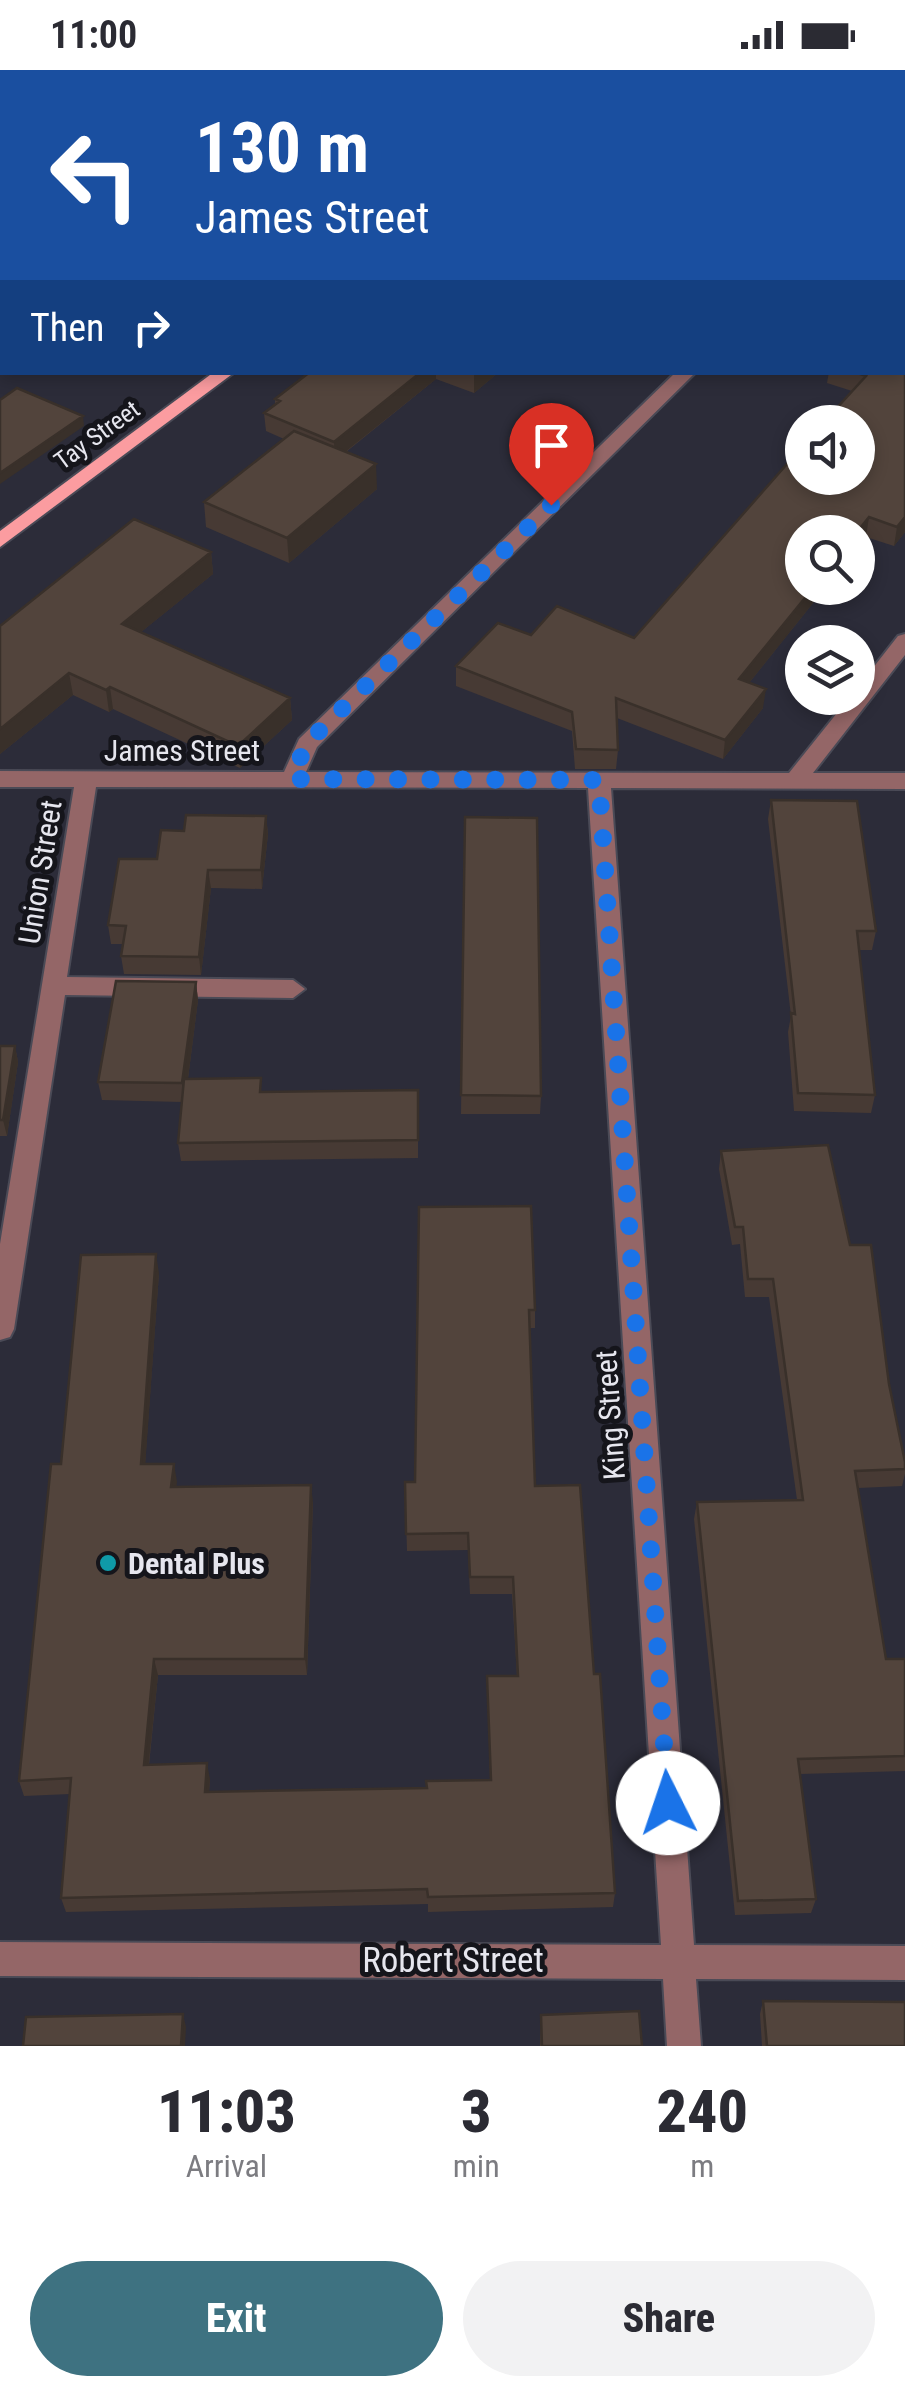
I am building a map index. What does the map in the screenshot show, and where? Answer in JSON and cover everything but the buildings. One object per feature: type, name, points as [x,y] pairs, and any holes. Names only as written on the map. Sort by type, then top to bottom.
[{"type":"main road","name":"Tay Street","points":[[0,542],[222,375]]},
{"type":"street","points":[[292,779],[306,744],[684,375]]},
{"type":"street","points":[[796,781],[905,641]]},
{"type":"street","name":"James Street","points":[[0,779],[905,781]]},
{"type":"street","name":"Union Street","points":[[0,1330],[86,780]]},
{"type":"street","name":"King Street","points":[[599,780],[684,2046]]},
{"type":"street","points":[[56,986],[293,989]]},
{"type":"street","name":"Robert Street","points":[[0,1958],[905,1963]]},
{"type":"place","name":"Dental Plus","points":[[108,1563]]},
{"type":"route","points":[[551,505],[306,744],[292,779],[599,780],[668,1803]]}]
